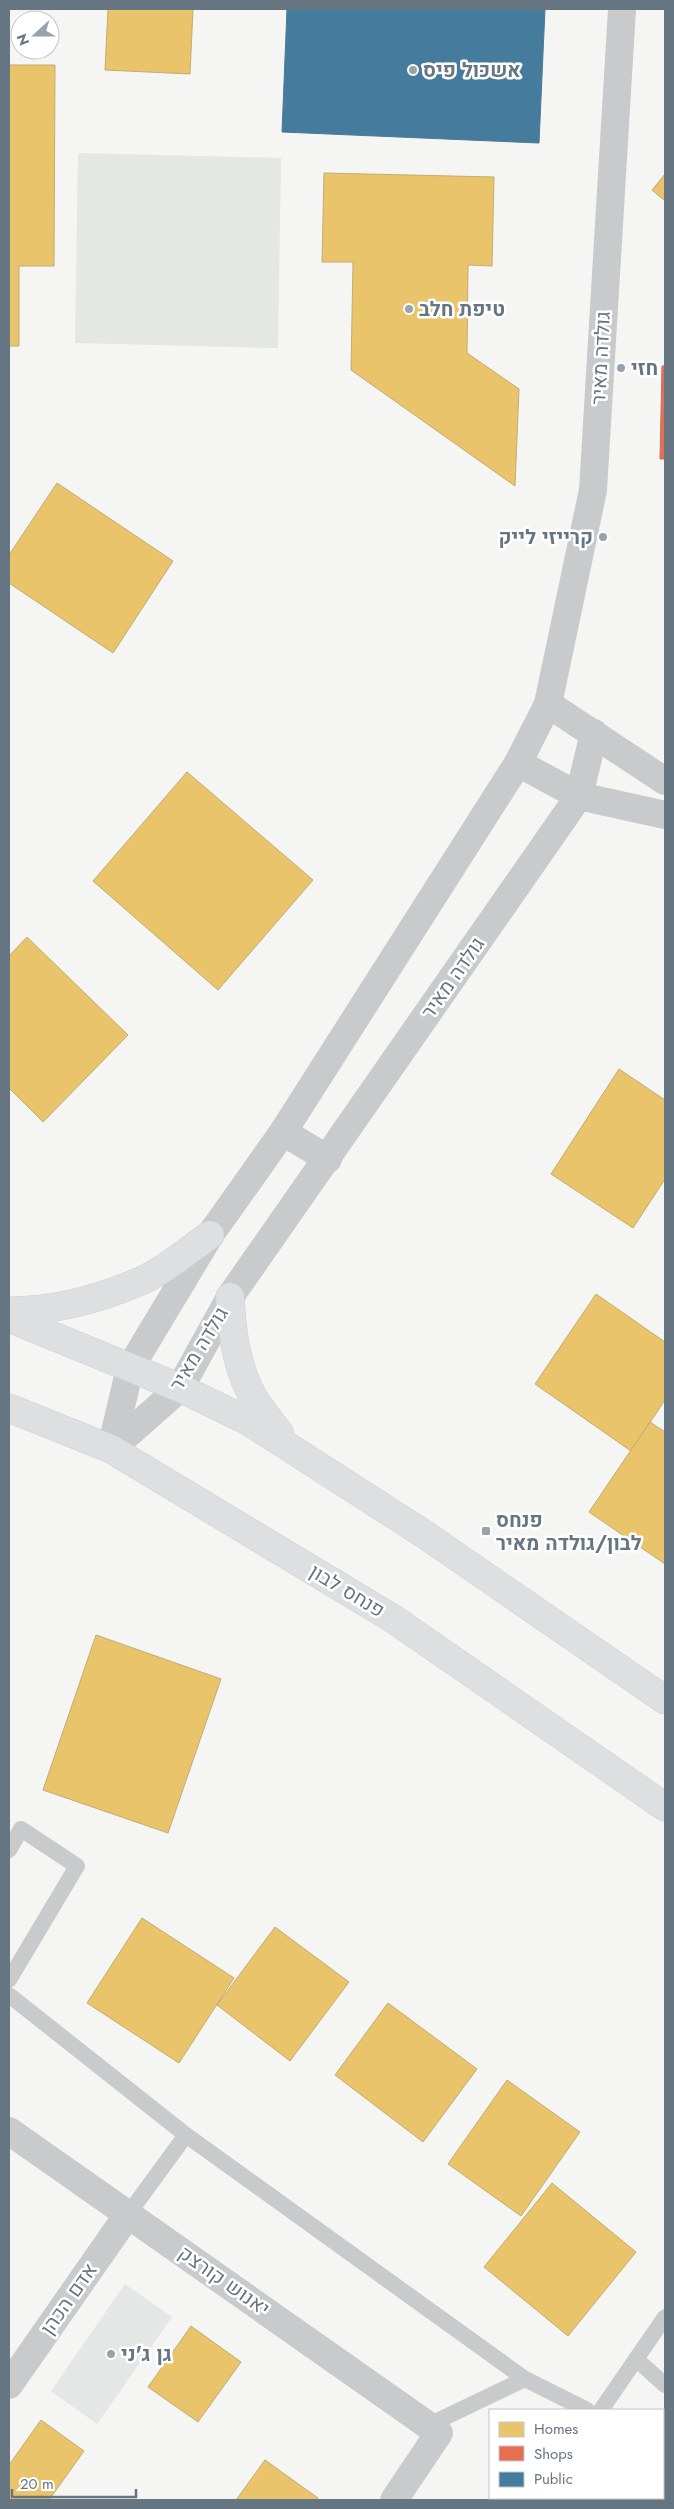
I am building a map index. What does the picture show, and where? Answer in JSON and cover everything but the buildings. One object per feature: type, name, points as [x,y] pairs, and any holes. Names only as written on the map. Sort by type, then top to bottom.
[{"type":"main road","points":[[9,1311],[55,1307],[144,1280],[210,1235]]},
{"type":"main road","points":[[230,1297],[233,1336],[249,1390],[288,1446]]},
{"type":"main road","points":[[9,1318],[180,1388],[248,1420],[424,1534],[665,1700]]},
{"type":"main road","name":"פנחס לבון","points":[[9,1408],[111,1450],[392,1618],[665,1807]]},
{"type":"street","name":"גולדה מאיר","points":[[111,1450],[130,1368],[210,1235],[283,1132],[518,763],[548,704],[593,490],[622,9]]},
{"type":"street","points":[[548,704],[665,781]]},
{"type":"street","name":"גולדה מאיר","points":[[111,1450],[180,1388],[230,1297],[328,1159],[579,796],[594,733]]},
{"type":"street","points":[[518,763],[579,796],[665,815]]},
{"type":"street","points":[[283,1132],[328,1159]]},
{"type":"street","name":"יאנוש קורצק","points":[[9,2131],[130,2214],[434,2429]]},
{"type":"street","name":"אדם הכהן","points":[[9,2385],[130,2214]]},
{"type":"street","points":[[394,2500],[434,2429]]},
{"type":"lane","points":[[9,1850],[21,1829],[77,1866],[9,1980]]},
{"type":"lane","points":[[9,1995],[186,2134],[525,2379],[585,2409]]},
{"type":"lane","points":[[130,2214],[186,2134]]},
{"type":"lane","points":[[602,2409],[665,2317]]},
{"type":"lane","points":[[636,2359],[665,2385]]},
{"type":"lane","points":[[434,2429],[525,2379]]},
{"type":"shaded area","points":[[78,153],[281,158],[278,348],[75,343]]},
{"type":"shaded area","name":"גן ג'ני","points":[[125,2284],[172,2317],[97,2424],[51,2391]]},
{"type":"place","name":"אשכול פיס","points":[[413,70]]},
{"type":"place","name":"טיפת חלב","points":[[409,309]]},
{"type":"place","name":"חזי","points":[[621,368]]},
{"type":"place","name":"קרייזי לייק","points":[[603,537]]},
{"type":"place","name":"פנחס לבון/גולדה מאיר","points":[[486,1531]]},
{"type":"place","name":"גן ג'ני","points":[[111,2354]]}]
